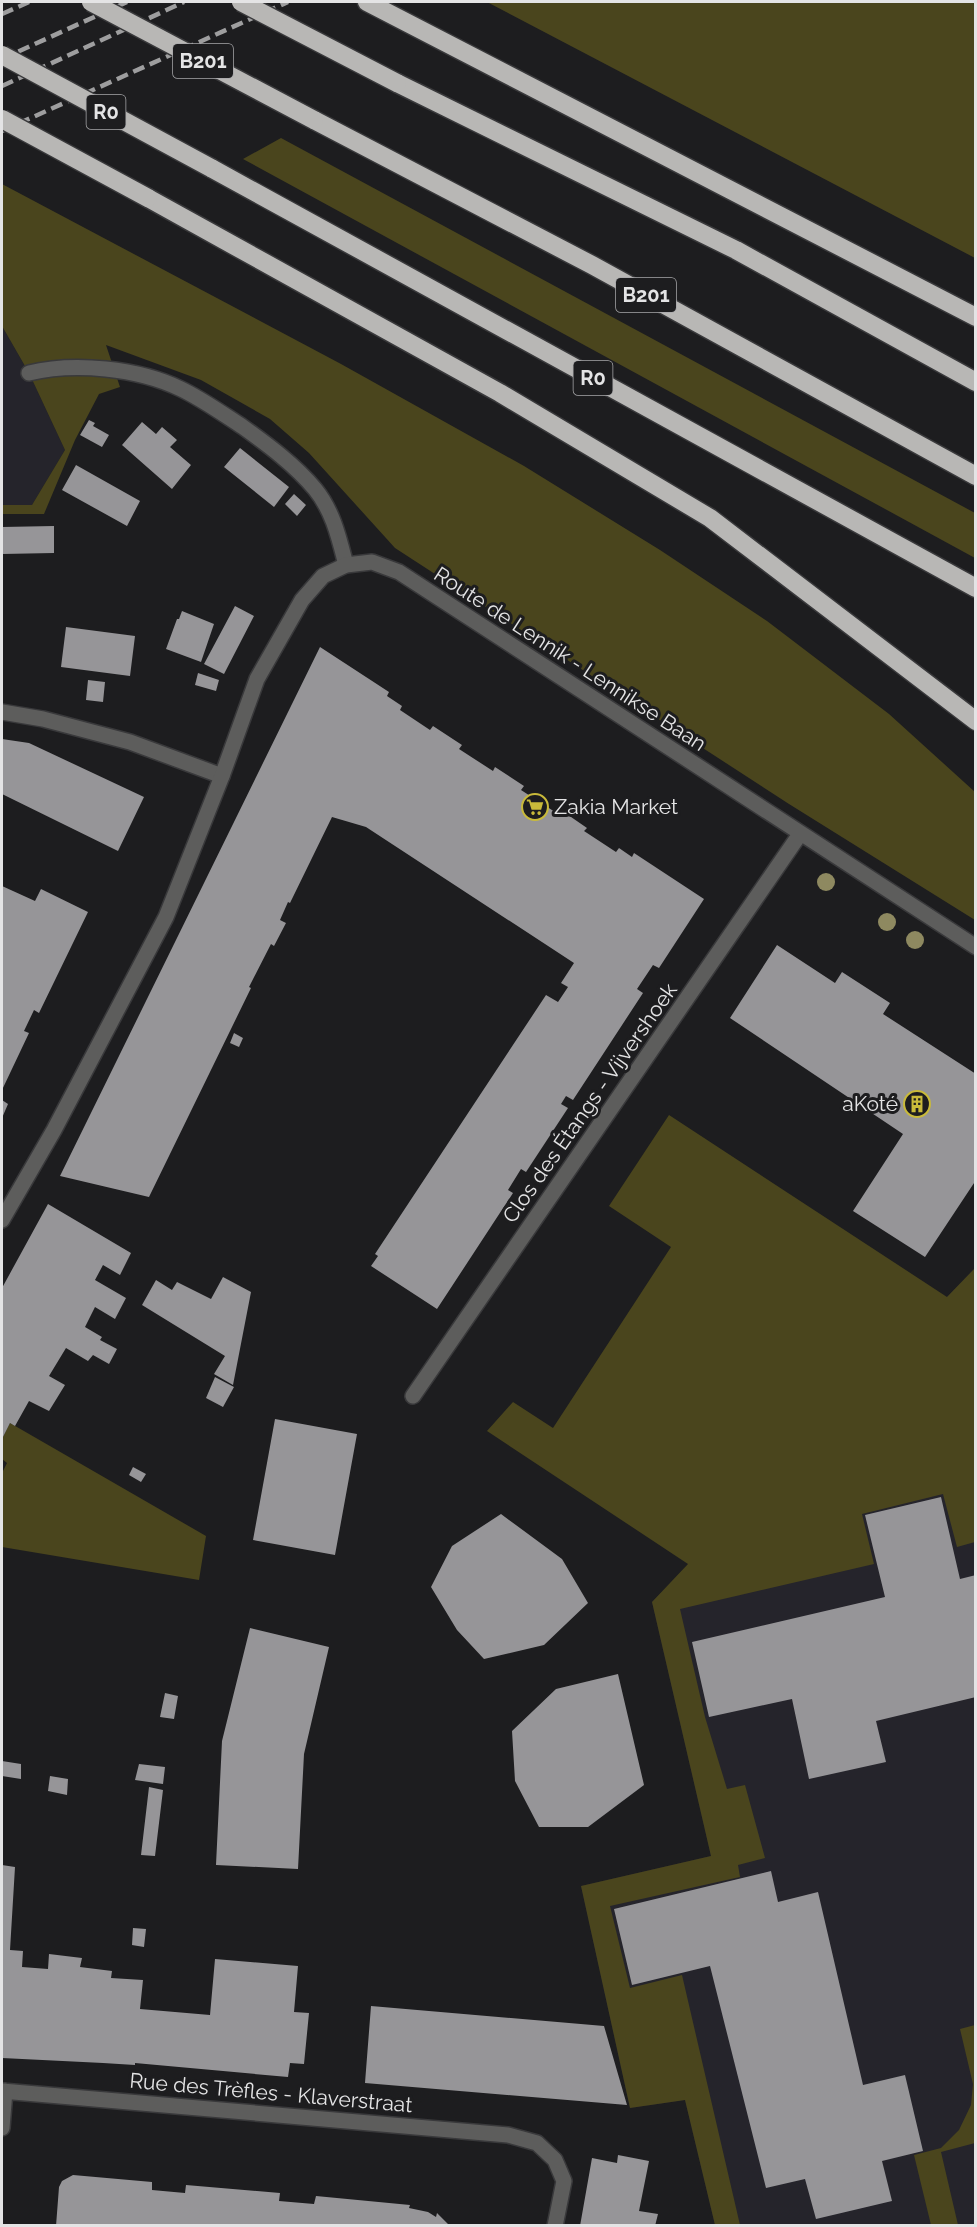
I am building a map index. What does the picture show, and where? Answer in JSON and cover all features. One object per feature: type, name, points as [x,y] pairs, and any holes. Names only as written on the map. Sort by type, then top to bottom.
[{"type":"highway","name":"B201","points":[[91,2],[592,265],[975,476]]},
{"type":"highway","points":[[241,2],[398,83],[736,250],[975,382]]},
{"type":"highway","points":[[367,2],[975,317]]},
{"type":"highway","name":"R0","points":[[2,55],[975,588]]},
{"type":"highway","points":[[2,118],[500,393],[710,518],[975,721]]},
{"type":"street","points":[[29,373],[49,368],[117,371],[180,388],[219,411],[270,446],[315,489],[333,519],[346,565]]},
{"type":"street","name":"Route de Lennik - Lennikse Baan","points":[[2,1220],[54,1130],[166,917],[222,776],[256,679],[302,600],[323,576],[346,565],[372,562],[399,572],[975,947]]},
{"type":"street","points":[[2,712],[43,719],[130,742],[222,776]]},
{"type":"street","name":"Clos des Étangs - Vijvershoek","points":[[413,1396],[800,834]]},
{"type":"street","points":[[2,2128],[3,2091]]},
{"type":"street","name":"Rue des Trèfles - Klaverstraat","points":[[3,2091],[508,2135],[537,2143],[555,2160],[564,2181],[555,2226]]},
{"type":"shaded area","points":[[487,2],[975,2],[975,258]]},
{"type":"shaded area","points":[[281,138],[975,513],[975,558],[243,159]]},
{"type":"shaded area","points":[[2,184],[341,364],[524,466],[660,550],[767,621],[889,714],[975,792],[975,920],[789,804],[395,548],[309,453],[270,419],[201,380],[106,345],[120,387],[99,394],[75,440],[44,514],[2,514],[2,505],[32,505],[65,450],[29,373],[2,326]]},
{"type":"shaded area","points":[[2,326],[29,373],[65,450],[32,505],[2,505]]},
{"type":"shaded area","points":[[669,1115],[947,1297],[975,1268],[975,1542],[957,1547],[943,1494],[862,1514],[874,1564],[680,1609],[705,1717],[727,1789],[745,1785],[765,1858],[738,1865],[740,1877],[610,1906],[630,1988],[682,1975],[740,2225],[715,2225],[685,2100],[630,2108],[581,1886],[711,1856],[652,1602],[688,1564],[487,1431],[513,1402],[553,1428],[671,1247],[609,1206]]},
{"type":"shaded area","points":[[975,1268],[975,2225],[715,2225],[685,2100],[630,2108],[581,1886],[711,1856],[652,1602]]},
{"type":"shaded area","points":[[10,1423],[206,1536],[199,1580],[2,1547],[2,1473],[7,1463],[2,1459],[2,1439]]},
{"type":"shaded area","points":[[975,2025],[975,2143],[941,2152],[958,2225],[931,2225],[914,2155],[941,2148],[959,2130],[971,2105],[973,2084],[960,2029]]},
{"type":"building","points":[[89,420],[95,423],[93,426],[109,435],[102,447],[80,435]]},
{"type":"building","points":[[142,422],[156,434],[162,427],[177,440],[170,447],[191,465],[172,489],[122,445]]},
{"type":"building","points":[[240,448],[289,487],[274,507],[224,467]]},
{"type":"building","points":[[76,465],[140,501],[127,526],[62,490]]},
{"type":"building","points":[[294,494],[306,505],[297,516],[285,504]]},
{"type":"building","points":[[54,526],[54,553],[2,554],[2,527]]},
{"type":"building","points":[[235,606],[254,616],[224,674],[204,664]]},
{"type":"building","points":[[182,611],[214,624],[201,662],[166,649]]},
{"type":"building","points":[[66,627],[135,636],[130,676],[61,667]]},
{"type":"building","points":[[320,647],[389,692],[387,696],[402,706],[400,710],[430,730],[433,726],[462,745],[459,749],[493,771],[495,767],[524,786],[521,790],[555,812],[558,808],[587,828],[584,831],[616,852],[619,848],[632,857],[634,853],[704,899],[659,968],[653,965],[637,989],[643,993],[573,1100],[566,1096],[561,1104],[568,1108],[526,1172],[521,1169],[508,1190],[513,1193],[437,1309],[371,1266],[378,1256],[375,1254],[546,995],[558,1002],[568,987],[561,983],[574,963],[366,827],[332,817],[280,920],[286,923],[274,946],[271,944],[249,987],[251,988],[149,1197],[60,1176]]},
{"type":"building","points":[[198,673],[219,680],[216,691],[195,685]]},
{"type":"building","points":[[88,680],[105,682],[103,702],[86,700]]},
{"type":"building","points":[[2,739],[29,743],[144,797],[118,851],[2,794]]},
{"type":"building","points":[[2,886],[35,901],[41,889],[88,912],[39,1013],[34,1010],[24,1031],[29,1033],[2,1090]]},
{"type":"building","name":"aKoté","points":[[777,945],[835,983],[842,972],[890,1003],[883,1014],[976,1074],[976,1180],[925,1257],[853,1211],[903,1134],[730,1018]]},
{"type":"building","points":[[234,1033],[243,1038],[239,1047],[230,1043]]},
{"type":"building","points":[[2,1100],[8,1104],[2,1118]]},
{"type":"building","points":[[48,1204],[131,1253],[120,1275],[103,1265],[95,1280],[126,1298],[115,1319],[95,1307],[85,1327],[102,1337],[100,1340],[117,1349],[109,1364],[93,1355],[88,1361],[66,1348],[49,1376],[65,1385],[49,1411],[29,1401],[15,1426],[10,1423],[2,1439],[2,1288]]},
{"type":"building","points":[[223,1277],[251,1292],[233,1385],[214,1374],[225,1356],[142,1305],[156,1280],[172,1290],[177,1282],[211,1299]]},
{"type":"building","points":[[215,1377],[234,1387],[223,1407],[206,1398]]},
{"type":"building","points":[[275,1419],[357,1434],[335,1555],[253,1540]]},
{"type":"building","points":[[133,1467],[146,1474],[141,1482],[129,1475]]},
{"type":"building","points":[[941,1497],[960,1579],[976,1575],[976,1697],[876,1721],[886,1762],[809,1779],[792,1699],[709,1717],[692,1642],[885,1597],[865,1515]]},
{"type":"building","points":[[501,1514],[562,1559],[588,1603],[544,1645],[484,1659],[457,1630],[431,1587],[452,1546]]},
{"type":"building","points":[[250,1628],[329,1647],[304,1754],[298,1869],[216,1865],[222,1741]]},
{"type":"building","points":[[618,1674],[644,1785],[588,1827],[539,1827],[515,1781],[512,1731],[556,1689]]},
{"type":"building","points":[[165,1693],[178,1696],[174,1719],[160,1717]]},
{"type":"building","points":[[2,1761],[21,1764],[21,1779],[2,1776]]},
{"type":"building","points":[[139,1764],[165,1767],[163,1784],[135,1780]]},
{"type":"building","points":[[50,1776],[68,1779],[67,1795],[48,1791]]},
{"type":"building","points":[[149,1787],[163,1790],[155,1856],[141,1855]]},
{"type":"building","points":[[2,1865],[15,1867],[10,1950],[23,1951],[22,1967],[48,1969],[49,1954],[82,1958],[80,1967],[112,1971],[111,1978],[143,1980],[140,2009],[210,2015],[215,1959],[298,1966],[294,2012],[309,2013],[304,2064],[290,2063],[288,2077],[135,2063],[135,2065],[2,2058]]},
{"type":"building","points":[[771,1871],[778,1902],[818,1892],[863,2085],[905,2075],[923,2151],[882,2161],[892,2201],[816,2219],[805,2179],[766,2188],[710,1966],[632,1985],[614,1909]]},
{"type":"building","points":[[133,1928],[146,1929],[144,1947],[132,1945]]},
{"type":"building","points":[[371,2006],[604,2026],[627,2105],[365,2083]]},
{"type":"building","points":[[618,2155],[649,2161],[639,2211],[658,2214],[655,2226],[580,2226],[592,2158],[617,2163]]},
{"type":"building","points":[[73,2175],[152,2182],[152,2190],[185,2193],[186,2185],[280,2193],[279,2201],[314,2204],[316,2196],[410,2205],[409,2208],[428,2212],[436,2217],[437,2213],[450,2226],[56,2226],[59,2187],[62,2181]]},
{"type":"railway","points":[[2,14],[29,2]]},
{"type":"railway","points":[[2,59],[127,2]]},
{"type":"railway","points":[[2,86],[184,2]]},
{"type":"railway","points":[[2,131],[288,2]]},
{"type":"place","name":"Zakia Market","points":[[535,807]]},
{"type":"place","name":"aKoté","points":[[917,1104]]}]
